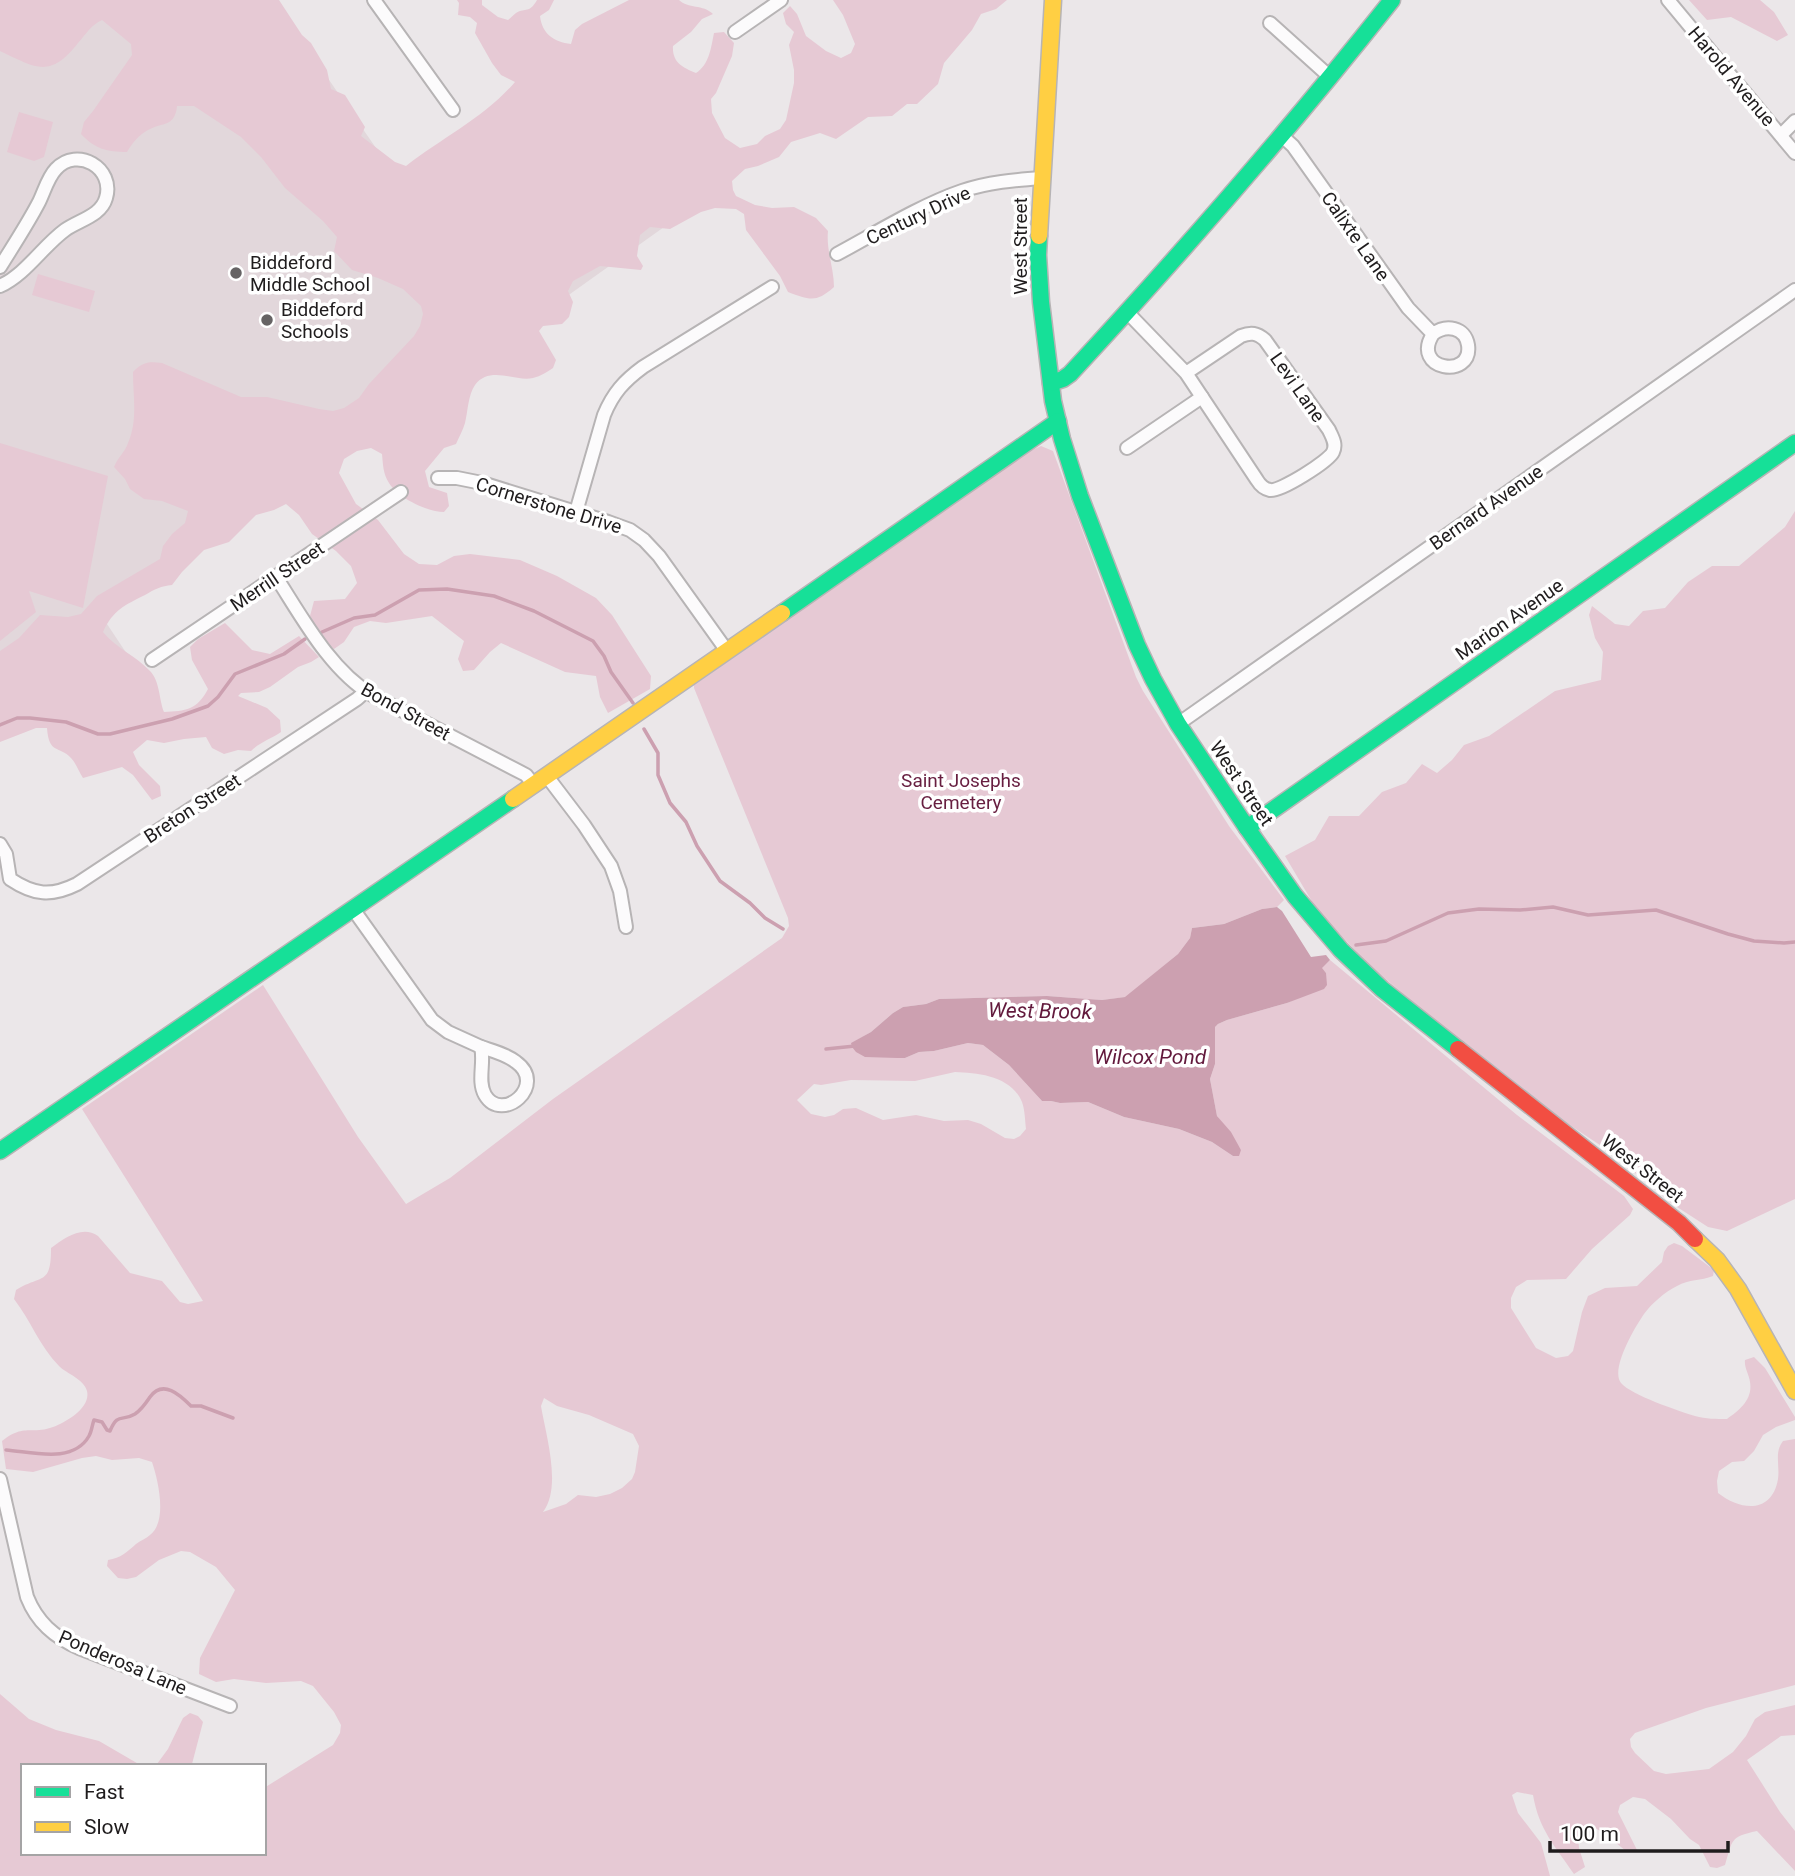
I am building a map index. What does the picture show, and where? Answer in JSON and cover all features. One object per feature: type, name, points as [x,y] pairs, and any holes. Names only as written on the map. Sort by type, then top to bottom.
[{"type":"street","points":[[374,0],[453,110]]},
{"type":"street","points":[[735,32],[781,0]]},
{"type":"street","name":"West Street","points":[[1053,0],[1039,267],[1051,383],[1058,421],[1080,496],[1127,621],[1153,679],[1178,724],[1247,828],[1308,913],[1341,950],[1364,974],[1674,1219],[1710,1252],[1738,1289],[1795,1391]]},
{"type":"street","points":[[1051,383],[1070,374],[1128,313],[1282,136],[1392,0]]},
{"type":"street","name":"Harold Avenue","points":[[1668,0],[1795,153]]},
{"type":"street","points":[[1270,23],[1330,77]]},
{"type":"street","points":[[1781,135],[1795,121]]},
{"type":"street","name":"Calixte Lane","points":[[1282,136],[1293,146],[1408,308],[1433,334]]},
{"type":"street","points":[[0,267],[57,167],[78,159],[89,161],[100,168],[108,187],[100,210],[65,230],[15,277],[0,286]]},
{"type":"street","name":"Century Drive","points":[[837,254],[962,191],[1005,181],[1042,178]]},
{"type":"street","points":[[576,512],[604,415],[623,382],[772,287]]},
{"type":"street","name":"Bernard Avenue","points":[[1178,724],[1795,290]]},
{"type":"street","points":[[1127,448],[1202,397],[1186,373],[1128,313]]},
{"type":"street","name":"Levi Lane","points":[[1186,373],[1241,336],[1254,333],[1258,335],[1265,340],[1329,430],[1334,443],[1333,452],[1282,488],[1271,490],[1263,487],[1202,397]]},
{"type":"street","points":[[0,1151],[1058,421]]},
{"type":"street","name":"Marion Avenue","points":[[1247,828],[1795,443]]},
{"type":"street","name":"Cornerstone Drive","points":[[438,478],[470,480],[620,526],[644,540],[659,556],[727,651]]},
{"type":"street","name":"Merrill Street","points":[[152,660],[401,492]]},
{"type":"street","name":"Bond Street","points":[[276,577],[330,657],[351,680],[366,691],[540,780],[611,866],[620,891],[626,927]]},
{"type":"street","name":"Breton Street","points":[[0,844],[6,854],[5,880],[32,891],[46,893],[64,890],[77,884],[366,691]]},
{"type":"street","points":[[353,909],[436,1024],[520,1065],[525,1072],[527,1085],[522,1095],[512,1103],[503,1106],[489,1100],[485,1095],[481,1047]]},
{"type":"street","name":"Ponderosa Lane","points":[[0,1479],[27,1597],[33,1612],[48,1629],[60,1639],[79,1648],[230,1706]]},
{"type":"shaded area","name":"Biddeford Schools","points":[[0,0],[274,0],[398,180],[695,205],[372,435],[101,615],[131,660],[0,681]]},
{"type":"green space","points":[[0,0],[279,0],[327,70],[331,89],[345,95],[365,127],[361,136],[395,162],[406,166],[477,117],[515,82],[501,75],[492,63],[475,33],[477,23],[470,17],[458,15],[457,0],[482,0],[482,5],[498,17],[508,20],[519,11],[529,9],[537,0],[554,0],[549,10],[540,16],[543,28],[550,36],[571,44],[575,30],[582,24],[629,0],[679,0],[709,11],[713,14],[702,19],[673,46],[673,52],[679,63],[696,73],[707,61],[714,33],[724,32],[734,43],[732,56],[711,99],[712,113],[725,138],[740,148],[757,144],[765,136],[780,129],[786,120],[794,83],[789,45],[794,32],[786,24],[783,13],[790,6],[797,14],[806,36],[841,58],[851,53],[855,44],[843,15],[833,0],[1007,0],[996,9],[981,14],[972,30],[944,63],[938,84],[917,104],[907,104],[892,116],[868,117],[836,139],[820,133],[791,142],[779,157],[745,169],[732,181],[736,196],[755,205],[772,208],[794,207],[816,218],[828,231],[834,287],[828,292],[812,298],[788,292],[780,276],[746,230],[744,214],[736,209],[715,208],[701,212],[670,229],[650,227],[640,235],[637,256],[643,266],[641,270],[600,266],[573,281],[568,291],[573,302],[569,317],[562,324],[543,326],[539,331],[556,360],[553,368],[526,379],[488,376],[475,385],[456,444],[444,448],[425,471],[429,487],[447,493],[449,506],[444,512],[421,507],[393,488],[386,476],[382,454],[371,448],[357,451],[344,459],[339,473],[356,504],[378,520],[404,554],[419,564],[437,565],[454,556],[470,554],[520,560],[557,576],[596,598],[612,615],[651,676],[650,689],[608,713],[600,697],[596,676],[565,672],[501,643],[474,670],[463,671],[458,659],[464,641],[432,616],[386,623],[370,621],[354,627],[344,642],[334,649],[323,640],[310,616],[314,601],[345,599],[357,583],[351,566],[312,534],[299,515],[286,504],[256,515],[229,542],[204,550],[172,585],[155,589],[115,613],[103,632],[153,675],[164,712],[190,708],[204,696],[208,689],[192,660],[190,647],[225,623],[252,650],[270,654],[299,636],[319,657],[298,667],[270,687],[238,696],[267,708],[280,720],[281,732],[251,751],[238,750],[224,754],[212,748],[206,737],[164,743],[147,740],[133,752],[139,765],[160,786],[161,796],[152,800],[133,775],[122,767],[83,778],[71,758],[52,746],[47,728],[36,728],[0,742],[0,651],[19,638],[40,615],[68,617],[81,614],[97,596],[160,559],[163,546],[185,523],[188,511],[162,501],[144,499],[130,489],[114,467],[127,446],[133,426],[133,372],[146,363],[162,363],[241,397],[267,397],[333,411],[344,408],[359,398],[414,336],[423,314],[421,306],[403,289],[352,270],[334,251],[337,237],[323,221],[285,188],[241,137],[194,106],[177,106],[171,121],[145,132],[127,152],[107,150],[91,143],[81,134],[84,122],[132,55],[131,44],[102,20],[59,62],[42,67],[23,62],[0,51]]},
{"type":"green space","points":[[1689,0],[1760,0],[1774,12],[1788,35],[1777,41],[1731,17],[1707,20]]},
{"type":"green space","points":[[19,112],[53,122],[44,157],[34,161],[7,152]]},
{"type":"green space","points":[[38,274],[95,291],[89,312],[32,295]]},
{"type":"green space","points":[[0,443],[108,476],[83,608],[29,591],[36,612],[0,641]]},
{"type":"green space","name":"Saint Josephs Cemetery","points":[[1041,446],[1053,451],[1143,691],[1229,826],[1284,900],[1277,907],[1262,909],[1224,924],[1192,928],[1190,938],[1178,954],[1126,997],[1102,1000],[1047,996],[939,999],[903,1007],[852,1043],[897,1058],[968,1043],[983,1045],[1009,1065],[1042,1101],[1088,1102],[1124,1117],[1179,1129],[1212,1142],[1233,1156],[1241,1150],[1217,1116],[1210,1079],[1215,1064],[1215,1027],[1227,1020],[1287,1003],[1326,985],[1326,973],[1321,968],[1330,960],[1517,1115],[1624,1196],[1633,1209],[1566,1279],[1527,1280],[1516,1287],[1511,1298],[1511,1308],[1536,1348],[1556,1358],[1568,1356],[1573,1351],[1588,1296],[1605,1288],[1637,1286],[1662,1262],[1664,1252],[1674,1243],[1714,1270],[1713,1276],[1672,1288],[1651,1306],[1625,1348],[1618,1377],[1626,1388],[1656,1402],[1699,1417],[1727,1419],[1741,1408],[1750,1394],[1745,1360],[1754,1357],[1765,1368],[1795,1417],[1795,1420],[1763,1435],[1754,1451],[1744,1461],[1732,1462],[1719,1471],[1717,1481],[1718,1493],[1727,1499],[1746,1506],[1762,1504],[1775,1490],[1780,1445],[1783,1441],[1795,1439],[1795,1685],[1706,1708],[1635,1733],[1630,1739],[1631,1747],[1654,1771],[1666,1774],[1709,1769],[1733,1752],[1755,1719],[1765,1712],[1795,1705],[1795,1735],[1781,1736],[1747,1760],[1795,1831],[1795,1871],[1757,1831],[1741,1835],[1734,1841],[1725,1865],[1710,1867],[1699,1845],[1671,1819],[1645,1799],[1633,1797],[1620,1805],[1618,1812],[1637,1850],[1627,1852],[1594,1827],[1583,1831],[1578,1836],[1585,1867],[1574,1874],[1544,1828],[1533,1795],[1517,1792],[1512,1795],[1518,1813],[1541,1843],[1550,1876],[0,1876],[0,1694],[29,1719],[56,1730],[99,1741],[139,1764],[21,1764],[21,1855],[266,1855],[266,1787],[333,1745],[341,1725],[313,1686],[301,1681],[266,1683],[234,1679],[216,1682],[199,1674],[200,1658],[235,1590],[216,1567],[190,1552],[181,1551],[159,1560],[136,1577],[127,1579],[118,1578],[107,1566],[108,1560],[124,1554],[156,1529],[160,1500],[152,1462],[139,1458],[112,1460],[96,1456],[33,1472],[6,1469],[2,1441],[16,1432],[46,1429],[64,1422],[81,1409],[87,1397],[82,1383],[59,1366],[46,1351],[14,1299],[16,1290],[47,1274],[51,1248],[74,1234],[92,1233],[98,1236],[130,1273],[162,1281],[180,1302],[188,1304],[203,1301],[82,1109],[263,985],[358,1137],[406,1204],[450,1178],[553,1099],[782,938],[789,926],[694,685],[1028,452]],"holes":[[[955,1072],[974,1073],[1002,1081],[1017,1093],[1024,1108],[1026,1129],[1020,1136],[1014,1139],[1005,1138],[968,1120],[944,1121],[916,1115],[883,1120],[856,1108],[843,1109],[825,1117],[811,1114],[797,1100],[814,1084],[851,1080],[915,1081]],[[544,1398],[557,1406],[589,1415],[633,1434],[639,1446],[635,1472],[622,1488],[596,1497],[578,1495],[566,1504],[543,1512],[549,1501],[552,1475],[541,1406]]]},
{"type":"green space","points":[[1795,511],[1795,1199],[1727,1231],[1708,1227],[1674,1205],[1606,1149],[1550,1112],[1369,965],[1317,910],[1285,856],[1315,840],[1329,816],[1359,816],[1382,792],[1406,783],[1422,764],[1437,773],[1464,745],[1489,736],[1555,691],[1601,680],[1603,652],[1595,638],[1589,615],[1592,606],[1615,624],[1629,626],[1643,611],[1665,608],[1688,582],[1712,566],[1739,566],[1785,527]]},
{"type":"green space","points":[[190,1713],[203,1722],[192,1764],[157,1764],[168,1749],[183,1718]]},
{"type":"water","name":"Wilcox Pond","points":[[1277,907],[1311,957],[1326,955],[1330,960],[1322,968],[1326,973],[1327,985],[1324,989],[1287,1003],[1227,1020],[1215,1027],[1215,1064],[1210,1079],[1217,1116],[1231,1132],[1241,1150],[1239,1156],[1233,1156],[1212,1142],[1179,1129],[1124,1117],[1088,1102],[1042,1101],[1009,1065],[983,1045],[968,1043],[919,1052],[905,1058],[865,1057],[852,1047],[851,1043],[871,1032],[903,1007],[939,999],[1047,996],[1102,1000],[1125,997],[1178,954],[1190,938],[1192,928],[1224,924],[1262,909]]},
{"type":"waterway","points":[[322,632],[354,618],[375,615],[419,590],[447,589],[494,596],[534,611],[593,641],[633,703]]},
{"type":"waterway","points":[[0,725],[17,718],[30,718],[66,722],[98,734],[110,734],[172,719],[208,706],[235,674],[284,654],[305,639]]},
{"type":"waterway","points":[[644,729],[658,753],[658,775],[670,803],[686,822],[697,846],[720,881],[765,918],[783,929]]},
{"type":"waterway","name":"West Brook","points":[[1356,945],[1386,941],[1448,913],[1479,909],[1520,910],[1553,907],[1588,915],[1656,910],[1754,941],[1795,942]]},
{"type":"waterway","name":"West Brook","points":[[826,1049],[855,1046]]},
{"type":"waterway","name":"West Brook","points":[[6,1450],[40,1454],[73,1450],[82,1445],[89,1436],[94,1420],[102,1422],[110,1431],[115,1421],[135,1414],[160,1389],[182,1397],[191,1406],[201,1406],[233,1418]]},
{"type":"traffic: fast","points":[[1051,383],[1070,374],[1153,283],[1275,143],[1392,0]]},
{"type":"traffic: fast","points":[[1039,236],[1041,302],[1053,401],[1062,439],[1080,496],[1137,645],[1153,679],[1178,724],[1295,896],[1341,950],[1382,989],[1458,1049]]},
{"type":"traffic: fast","points":[[782,613],[1058,421]]},
{"type":"traffic: fast","points":[[1247,828],[1795,443]]},
{"type":"traffic: fast","points":[[0,1151],[513,799]]},
{"type":"traffic: slow","points":[[1039,236],[1053,0]]},
{"type":"traffic: slow","points":[[513,799],[782,613]]},
{"type":"traffic: slow","points":[[1695,1239],[1717,1260],[1738,1289],[1795,1391]]},
{"type":"traffic: jam","points":[[1458,1049],[1679,1223],[1695,1239]]},
{"type":"place","name":"Biddeford Middle School","points":[[236,273]]},
{"type":"place","name":"Biddeford Schools","points":[[267,320]]}]
